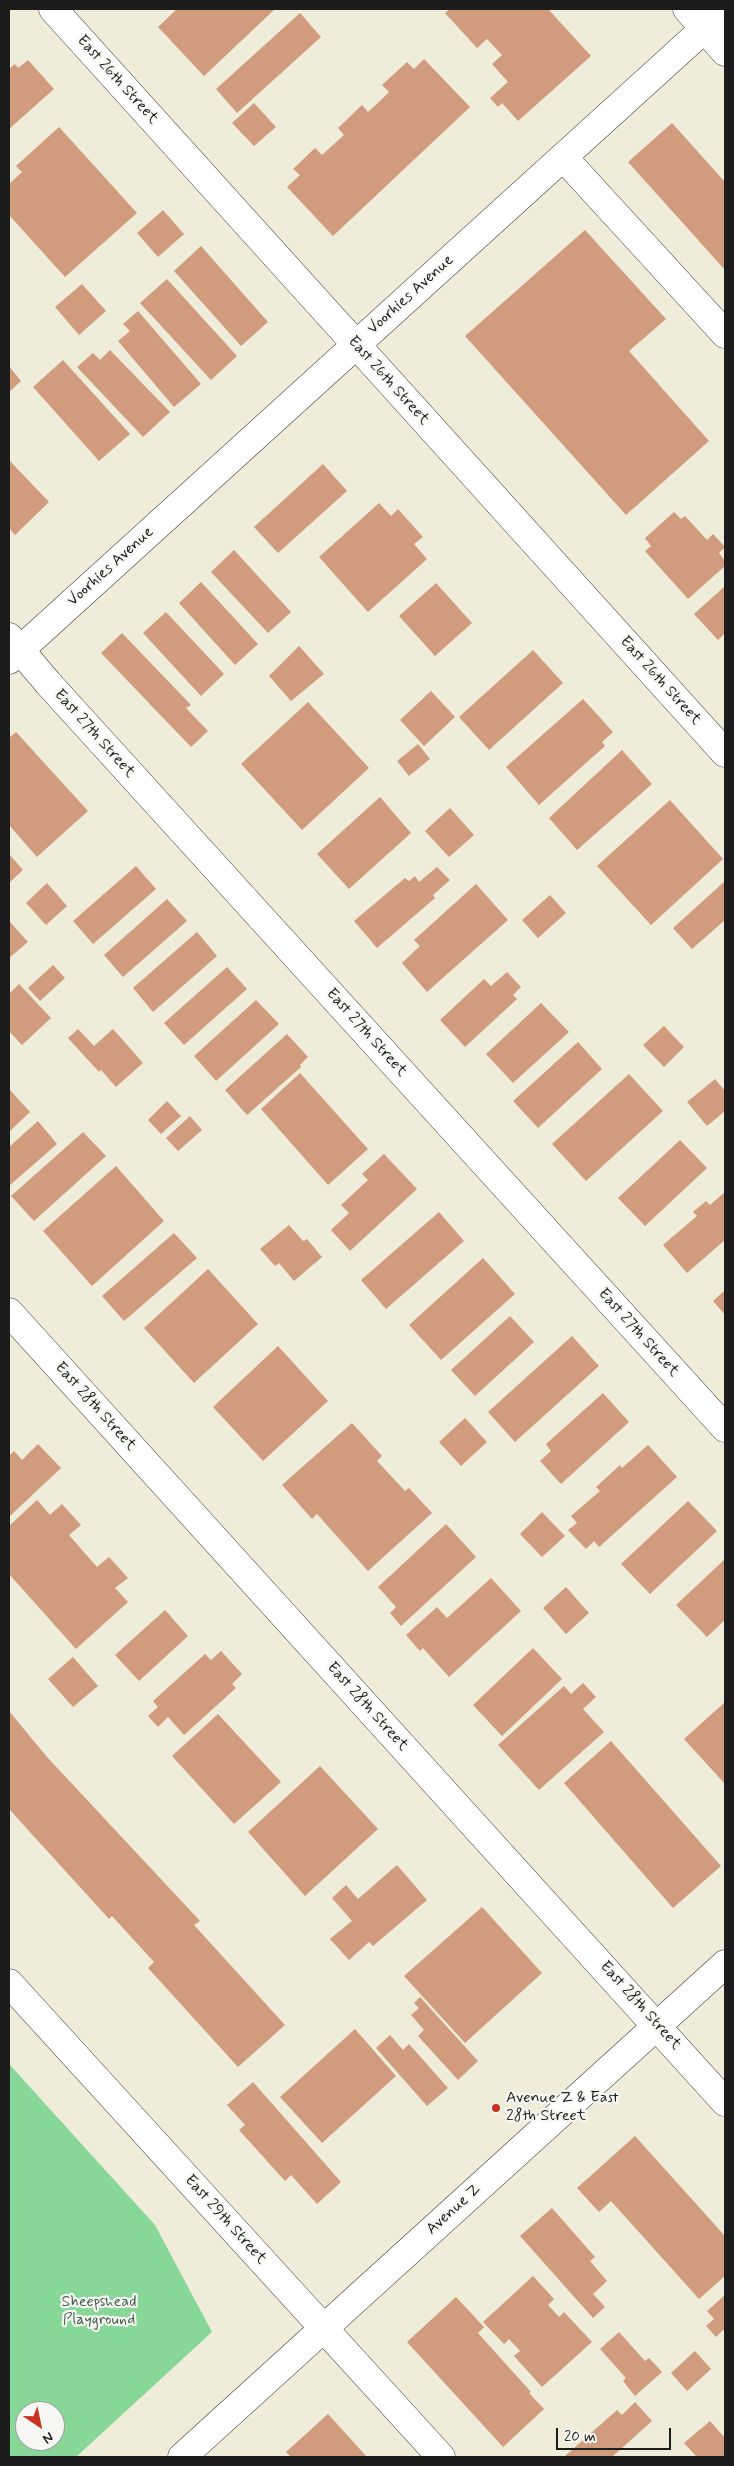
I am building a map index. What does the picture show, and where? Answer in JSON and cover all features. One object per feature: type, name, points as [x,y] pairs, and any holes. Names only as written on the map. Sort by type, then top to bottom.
[{"type":"street","name":"East 26th Street","points":[[53,9],[725,753]]},
{"type":"street","points":[[687,9],[725,52]]},
{"type":"street","name":"Voorhies Avenue","points":[[13,649],[356,345],[725,10]]},
{"type":"street","points":[[563,157],[725,334]]},
{"type":"street","name":"East 27th Street","points":[[13,649],[75,713],[725,1428]]},
{"type":"street","name":"East 28th Street","points":[[9,1312],[725,2102]]},
{"type":"street","name":"Avenue Z","points":[[182,2457],[725,1964]]},
{"type":"street","name":"East 29th Street","points":[[9,1983],[441,2457]]},
{"type":"green space","name":"Sheepshead Playground","points":[[9,2064],[155,2225],[212,2332],[76,2457],[9,2457]]},
{"type":"building","points":[[177,9],[275,9],[204,76],[158,27]]},
{"type":"building","points":[[450,9],[548,9],[591,56],[518,121],[502,103],[498,107],[490,98],[508,82],[492,64],[502,55],[487,39],[477,48],[445,13]]},
{"type":"building","points":[[300,13],[321,37],[237,113],[216,89]]},
{"type":"building","points":[[424,59],[470,107],[333,236],[287,187],[300,175],[293,169],[315,148],[322,155],[344,135],[338,128],[362,105],[368,112],[379,102],[389,92],[382,85],[407,62],[414,69]]},
{"type":"building","points":[[28,60],[54,89],[9,129],[9,69],[15,64],[18,68]]},
{"type":"building","points":[[254,103],[276,127],[254,146],[232,123]]},
{"type":"building","points":[[672,123],[725,182],[725,270],[628,162]]},
{"type":"building","points":[[59,127],[137,213],[65,277],[9,215],[9,184],[22,172],[16,166]]},
{"type":"building","points":[[163,210],[184,234],[158,257],[137,233]]},
{"type":"building","points":[[585,230],[666,319],[629,351],[709,441],[626,515],[465,336]]},
{"type":"building","points":[[201,246],[268,322],[241,346],[174,271]]},
{"type":"building","points":[[167,279],[237,356],[211,380],[140,303]]},
{"type":"building","points":[[82,284],[106,311],[79,335],[55,307]]},
{"type":"building","points":[[138,311],[201,384],[174,407],[118,341],[130,331],[123,324]]},
{"type":"building","points":[[110,350],[170,412],[143,437],[77,367],[93,353],[100,360]]},
{"type":"building","points":[[63,360],[130,434],[99,461],[33,387]]},
{"type":"building","points":[[9,366],[21,381],[9,392]]},
{"type":"building","points":[[9,460],[49,502],[15,535],[9,528]]},
{"type":"building","points":[[323,464],[347,491],[278,553],[254,527]]},
{"type":"building","points":[[379,503],[391,516],[398,509],[423,537],[414,544],[427,559],[368,612],[319,557]]},
{"type":"building","points":[[674,512],[681,519],[685,516],[707,540],[713,534],[725,547],[719,553],[725,561],[725,566],[688,599],[645,551],[651,546],[645,538]]},
{"type":"building","points":[[234,550],[291,612],[268,633],[211,572]]},
{"type":"building","points":[[201,582],[258,644],[235,665],[179,603]]},
{"type":"building","points":[[436,583],[472,623],[435,656],[399,616]]},
{"type":"building","points":[[725,586],[725,633],[718,640],[694,614]]},
{"type":"building","points":[[166,612],[224,674],[201,696],[143,633]]},
{"type":"building","points":[[122,633],[191,705],[186,708],[208,731],[191,747],[101,653]]},
{"type":"building","points":[[299,646],[324,674],[291,701],[269,676]]},
{"type":"building","points":[[533,650],[563,683],[489,750],[459,717]]},
{"type":"building","points":[[431,691],[455,717],[424,746],[400,720]]},
{"type":"building","points":[[583,699],[613,732],[602,742],[605,746],[539,805],[506,767]]},
{"type":"building","points":[[308,702],[369,768],[302,830],[241,764]]},
{"type":"building","points":[[16,732],[88,811],[37,857],[9,825],[9,738]]},
{"type":"building","points":[[418,744],[430,759],[409,776],[397,761]]},
{"type":"building","points":[[622,750],[652,784],[577,850],[549,818]]},
{"type":"building","points":[[380,797],[411,833],[349,889],[317,854]]},
{"type":"building","points":[[670,800],[723,859],[651,925],[597,866]]},
{"type":"building","points":[[450,808],[474,835],[449,857],[425,831]]},
{"type":"building","points":[[9,854],[23,870],[9,883]]},
{"type":"building","points":[[136,866],[156,889],[93,944],[73,921]]},
{"type":"building","points":[[437,867],[450,880],[433,895],[435,898],[377,948],[354,921],[405,878],[409,881],[415,876],[419,882]]},
{"type":"building","points":[[725,881],[725,920],[692,949],[673,928]]},
{"type":"building","points":[[47,883],[67,906],[46,925],[26,903]]},
{"type":"building","points":[[476,884],[508,920],[427,992],[402,963],[420,946],[414,940]]},
{"type":"building","points":[[550,895],[566,913],[538,938],[522,920]]},
{"type":"building","points":[[167,899],[187,921],[123,977],[104,955]]},
{"type":"building","points":[[9,921],[28,942],[9,958]]},
{"type":"building","points":[[197,932],[217,956],[153,1012],[133,988]]},
{"type":"building","points":[[53,965],[65,978],[40,1001],[28,988]]},
{"type":"building","points":[[227,967],[247,989],[184,1045],[164,1023]]},
{"type":"building","points":[[507,972],[521,987],[513,995],[517,999],[465,1047],[440,1020],[484,979],[491,986]]},
{"type":"building","points":[[19,984],[51,1018],[22,1045],[9,1031],[9,994]]},
{"type":"building","points":[[256,1000],[279,1024],[216,1081],[194,1056]]},
{"type":"building","points":[[541,1003],[569,1032],[513,1083],[486,1054]]},
{"type":"building","points":[[664,1026],[684,1047],[664,1067],[643,1045]]},
{"type":"building","points":[[78,1029],[94,1046],[113,1029],[143,1063],[116,1087],[101,1070],[99,1072],[68,1038]]},
{"type":"building","points":[[287,1034],[308,1057],[300,1065],[301,1067],[247,1115],[225,1090]]},
{"type":"building","points":[[578,1042],[602,1069],[538,1128],[513,1101]]},
{"type":"building","points":[[300,1073],[368,1149],[328,1185],[261,1109]]},
{"type":"building","points":[[629,1074],[663,1111],[586,1181],[552,1144]]},
{"type":"building","points":[[715,1079],[725,1091],[725,1111],[707,1126],[687,1102]]},
{"type":"building","points":[[9,1089],[30,1112],[9,1132]]},
{"type":"building","points":[[167,1101],[181,1116],[161,1134],[148,1120]]},
{"type":"building","points":[[190,1116],[202,1130],[178,1151],[166,1138]]},
{"type":"building","points":[[38,1121],[57,1144],[9,1186],[9,1147]]},
{"type":"building","points":[[83,1132],[106,1156],[34,1221],[11,1196]]},
{"type":"building","points":[[680,1140],[707,1168],[645,1226],[618,1198]]},
{"type":"building","points":[[384,1154],[417,1189],[350,1251],[331,1230],[349,1213],[341,1205],[368,1180],[362,1174]]},
{"type":"building","points":[[116,1166],[164,1221],[92,1286],[43,1231]]},
{"type":"building","points":[[725,1192],[725,1240],[687,1273],[663,1245],[697,1216],[693,1212],[706,1201],[710,1205]]},
{"type":"building","points":[[439,1212],[464,1241],[386,1309],[361,1280]]},
{"type":"building","points":[[289,1225],[303,1241],[307,1239],[322,1257],[294,1281],[279,1263],[275,1266],[260,1249]]},
{"type":"building","points":[[174,1233],[197,1258],[124,1321],[102,1296]]},
{"type":"building","points":[[483,1258],[515,1294],[441,1360],[409,1325]]},
{"type":"building","points":[[208,1269],[258,1324],[194,1383],[144,1328]]},
{"type":"building","points":[[725,1290],[725,1315],[713,1301]]},
{"type":"building","points":[[510,1316],[534,1342],[475,1396],[451,1370]]},
{"type":"building","points":[[572,1336],[599,1366],[515,1442],[488,1412]]},
{"type":"building","points":[[278,1346],[328,1401],[263,1461],[213,1407]]},
{"type":"building","points":[[603,1393],[629,1422],[561,1484],[540,1461],[551,1451],[546,1444]]},
{"type":"building","points":[[465,1418],[487,1442],[461,1466],[439,1442]]},
{"type":"building","points":[[352,1423],[382,1456],[377,1461],[405,1491],[409,1488],[432,1513],[368,1571],[317,1514],[312,1519],[282,1485]]},
{"type":"building","points":[[38,1444],[61,1468],[9,1517],[9,1456],[14,1451],[22,1460]]},
{"type":"building","points":[[648,1445],[677,1477],[599,1547],[594,1541],[586,1549],[568,1530],[577,1523],[571,1516],[600,1491],[596,1487],[620,1465],[622,1468]]},
{"type":"building","points":[[37,1500],[50,1515],[62,1504],[81,1525],[69,1535],[97,1567],[109,1557],[128,1578],[115,1588],[128,1602],[76,1649],[9,1574],[9,1526]]},
{"type":"building","points":[[688,1501],[717,1531],[650,1594],[621,1564]]},
{"type":"building","points":[[542,1512],[565,1536],[542,1557],[520,1534]]},
{"type":"building","points":[[446,1524],[476,1557],[401,1626],[390,1613],[396,1607],[378,1587]]},
{"type":"building","points":[[725,1559],[725,1620],[707,1637],[676,1605]]},
{"type":"building","points":[[491,1578],[521,1611],[449,1677],[423,1648],[420,1651],[406,1635],[437,1607],[447,1618]]},
{"type":"building","points":[[566,1587],[589,1613],[566,1634],[543,1608]]},
{"type":"building","points":[[165,1610],[188,1636],[139,1681],[115,1655]]},
{"type":"building","points":[[533,1648],[562,1679],[502,1736],[473,1705]]},
{"type":"building","points":[[221,1651],[242,1674],[232,1684],[236,1688],[184,1735],[168,1717],[158,1727],[148,1716],[158,1707],[153,1701],[205,1654],[211,1660]]},
{"type":"building","points":[[73,1657],[98,1686],[73,1707],[48,1679]]},
{"type":"building","points":[[583,1683],[596,1697],[583,1709],[604,1732],[539,1790],[498,1745],[564,1686],[571,1694]]},
{"type":"building","points":[[725,1702],[725,1784],[684,1739]]},
{"type":"building","points":[[9,1711],[47,1757],[200,1921],[194,1925],[285,2025],[238,2067],[148,1968],[154,1962],[112,1916],[109,1919],[9,1809]]},
{"type":"building","points":[[218,1714],[281,1782],[234,1824],[172,1756]]},
{"type":"building","points":[[611,1741],[721,1866],[673,1908],[564,1783]]},
{"type":"building","points":[[320,1766],[378,1829],[305,1896],[248,1832]]},
{"type":"building","points":[[397,1865],[427,1900],[373,1946],[369,1942],[349,1960],[330,1939],[352,1921],[332,1898],[346,1885],[358,1899]]},
{"type":"building","points":[[482,1907],[542,1973],[465,2043],[404,1976]]},
{"type":"building","points":[[420,1997],[478,2061],[458,2080],[418,2036],[424,2030],[411,2015],[419,2008],[414,2003]]},
{"type":"building","points":[[355,2029],[396,2076],[322,2143],[280,2097]]},
{"type":"building","points":[[390,2035],[403,2050],[409,2044],[448,2088],[427,2106],[376,2048]]},
{"type":"building","points":[[253,2082],[341,2182],[317,2204],[291,2175],[285,2181],[239,2130],[245,2125],[227,2105]]},
{"type":"building","points":[[635,2136],[725,2236],[725,2276],[699,2299],[611,2201],[599,2212],[577,2188]]},
{"type":"building","points":[[552,2208],[595,2257],[590,2261],[607,2281],[593,2294],[605,2307],[593,2318],[520,2236]]},
{"type":"building","points":[[533,2276],[554,2299],[548,2305],[559,2317],[564,2312],[592,2342],[542,2387],[514,2356],[520,2351],[509,2339],[504,2344],[483,2322]]},
{"type":"building","points":[[725,2295],[725,2332],[723,2330],[716,2337],[706,2326],[714,2319],[707,2311]]},
{"type":"building","points":[[456,2297],[484,2327],[478,2333],[544,2409],[503,2447],[407,2342]]},
{"type":"building","points":[[619,2332],[645,2361],[649,2358],[662,2372],[635,2396],[623,2381],[626,2378],[600,2349]]},
{"type":"building","points":[[695,2351],[711,2369],[687,2391],[671,2373]]},
{"type":"building","points":[[635,2402],[652,2421],[612,2457],[564,2457],[617,2410],[622,2415]]},
{"type":"building","points":[[328,2414],[367,2457],[291,2457],[286,2452]]},
{"type":"building","points":[[710,2421],[725,2438],[725,2457],[697,2457],[684,2443]]},
{"type":"place","name":"Avenue Z & East 28th Street","points":[[496,2108]]}]
